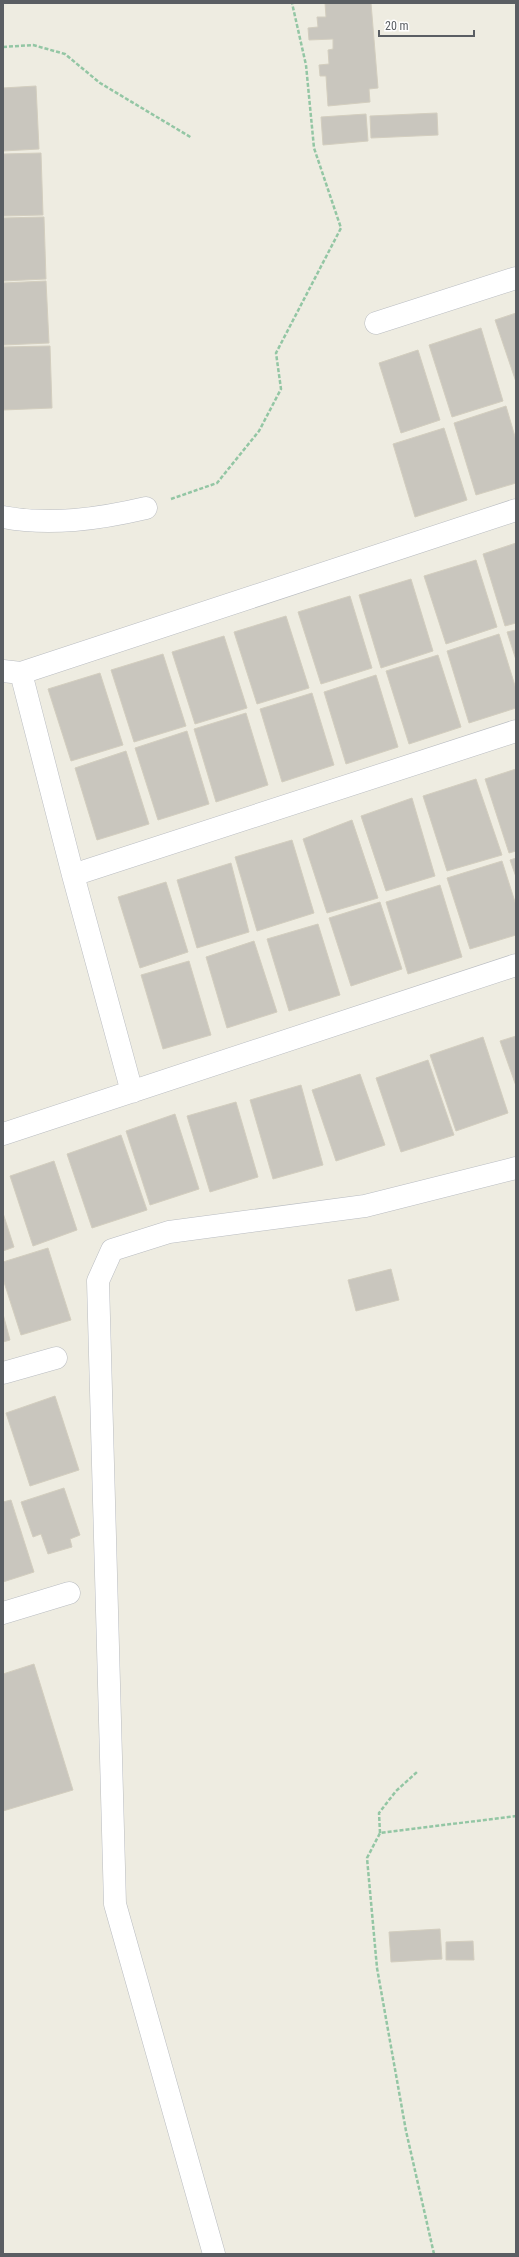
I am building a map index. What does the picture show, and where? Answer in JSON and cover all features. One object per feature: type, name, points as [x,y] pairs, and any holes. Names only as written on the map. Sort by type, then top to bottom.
[{"type":"street","points":[[376,323],[516,278]]},
{"type":"street","points":[[3,517],[23,521],[99,519],[146,508]]},
{"type":"street","points":[[132,1092],[73,875],[12,672],[516,510]]},
{"type":"street","points":[[73,875],[516,731]]},
{"type":"street","points":[[3,1134],[516,965]]},
{"type":"street","points":[[214,2254],[115,1904],[98,1282],[112,1250],[169,1232],[365,1206],[516,1168]]},
{"type":"street","points":[[3,1374],[56,1358]]},
{"type":"street","points":[[3,1613],[69,1593]]},
{"type":"path","points":[[146,508],[217,483],[259,431],[281,390],[276,353],[341,228],[314,148],[306,65],[292,3]]},
{"type":"path","points":[[3,47],[33,45],[65,54],[100,83],[192,138]]},
{"type":"path","points":[[417,1772],[396,1791],[379,1813],[380,1833],[368,1858],[377,1968],[406,2131],[434,2254]]},
{"type":"path","points":[[380,1833],[516,1816]]},
{"type":"building","points":[[325,3],[371,3],[378,88],[369,89],[370,102],[328,106],[326,76],[320,76],[319,65],[329,64],[328,50],[333,49],[333,39],[309,40],[308,28],[318,27],[317,17],[326,17]]},
{"type":"building","points":[[36,86],[39,149],[3,151],[3,88]]},
{"type":"building","points":[[437,113],[438,135],[371,138],[370,116]]},
{"type":"building","points":[[366,114],[368,141],[323,145],[321,117]]},
{"type":"building","points":[[41,153],[43,215],[3,216],[3,154]]},
{"type":"building","points":[[44,217],[46,279],[3,281],[3,218]]},
{"type":"building","points":[[46,281],[49,343],[3,345],[3,283]]},
{"type":"building","points":[[516,313],[516,382],[495,320]]},
{"type":"building","points":[[481,328],[503,401],[452,417],[429,345]]},
{"type":"building","points":[[50,346],[52,408],[3,410],[3,347]]},
{"type":"building","points":[[418,350],[440,420],[401,433],[379,363]]},
{"type":"building","points":[[506,406],[516,440],[516,483],[476,495],[454,423]]},
{"type":"building","points":[[444,428],[467,500],[415,517],[393,444]]},
{"type":"building","points":[[516,543],[516,623],[505,626],[483,554]]},
{"type":"building","points":[[476,560],[497,627],[446,644],[424,576]]},
{"type":"building","points":[[411,579],[433,651],[381,668],[359,595]]},
{"type":"building","points":[[350,596],[372,668],[321,684],[298,612]]},
{"type":"building","points":[[286,616],[309,688],[257,704],[234,632]]},
{"type":"building","points":[[516,630],[516,660],[507,632]]},
{"type":"building","points":[[499,634],[516,689],[516,708],[469,723],[447,651]]},
{"type":"building","points":[[224,636],[247,708],[195,724],[172,652]]},
{"type":"building","points":[[163,654],[186,726],[134,742],[111,670]]},
{"type":"building","points":[[438,655],[461,727],[409,744],[386,671]]},
{"type":"building","points":[[100,673],[123,745],[71,761],[48,689]]},
{"type":"building","points":[[376,675],[398,747],[346,764],[324,692]]},
{"type":"building","points":[[312,693],[334,765],[282,782],[260,709]]},
{"type":"building","points":[[246,713],[268,785],[216,802],[194,729]]},
{"type":"building","points":[[187,731],[209,804],[158,820],[135,748]]},
{"type":"building","points":[[126,751],[149,824],[97,840],[75,768]]},
{"type":"building","points":[[516,769],[516,851],[509,853],[485,779]]},
{"type":"building","points":[[476,779],[502,855],[447,871],[423,796]]},
{"type":"building","points":[[412,798],[435,876],[386,891],[361,816]]},
{"type":"building","points":[[352,820],[378,898],[327,913],[303,839]]},
{"type":"building","points":[[292,840],[314,913],[257,931],[235,857]]},
{"type":"building","points":[[516,858],[516,877],[510,860]]},
{"type":"building","points":[[502,861],[516,905],[516,935],[470,949],[447,878]]},
{"type":"building","points":[[231,863],[249,932],[197,948],[177,880]]},
{"type":"building","points":[[166,882],[188,952],[140,968],[118,897]]},
{"type":"building","points":[[440,885],[462,957],[408,974],[386,902]]},
{"type":"building","points":[[380,902],[402,969],[351,986],[329,918]]},
{"type":"building","points":[[318,924],[340,995],[289,1011],[267,939]]},
{"type":"building","points":[[254,941],[277,1012],[227,1028],[206,957]]},
{"type":"building","points":[[189,961],[211,1035],[163,1049],[141,975]]},
{"type":"building","points":[[516,1036],[516,1086],[500,1041]]},
{"type":"building","points":[[483,1037],[508,1113],[456,1131],[430,1055]]},
{"type":"building","points":[[428,1060],[454,1135],[401,1152],[376,1078]]},
{"type":"building","points":[[360,1074],[385,1145],[336,1161],[312,1090]]},
{"type":"building","points":[[301,1085],[323,1165],[273,1179],[250,1100]]},
{"type":"building","points":[[236,1102],[258,1177],[210,1192],[187,1116]]},
{"type":"building","points":[[175,1114],[199,1189],[150,1205],[126,1131]]},
{"type":"building","points":[[121,1135],[147,1210],[92,1228],[67,1154]]},
{"type":"building","points":[[54,1161],[77,1230],[33,1246],[10,1176]]},
{"type":"building","points":[[3,1213],[14,1247],[3,1251]]},
{"type":"building","points":[[48,1248],[71,1320],[21,1335],[3,1279],[3,1262]]},
{"type":"building","points":[[391,1269],[399,1300],[356,1311],[348,1280]]},
{"type":"building","points":[[3,1314],[10,1340],[3,1342]]},
{"type":"building","points":[[55,1396],[79,1470],[30,1486],[6,1413]]},
{"type":"building","points":[[64,1488],[80,1535],[70,1539],[72,1547],[48,1554],[41,1534],[33,1537],[21,1502]]},
{"type":"building","points":[[11,1500],[34,1572],[3,1582],[3,1502]]},
{"type":"building","points":[[34,1664],[73,1790],[3,1811],[3,1674]]},
{"type":"building","points":[[440,1929],[442,1959],[391,1962],[389,1932]]},
{"type":"building","points":[[473,1941],[474,1960],[446,1960],[446,1942]]}]
